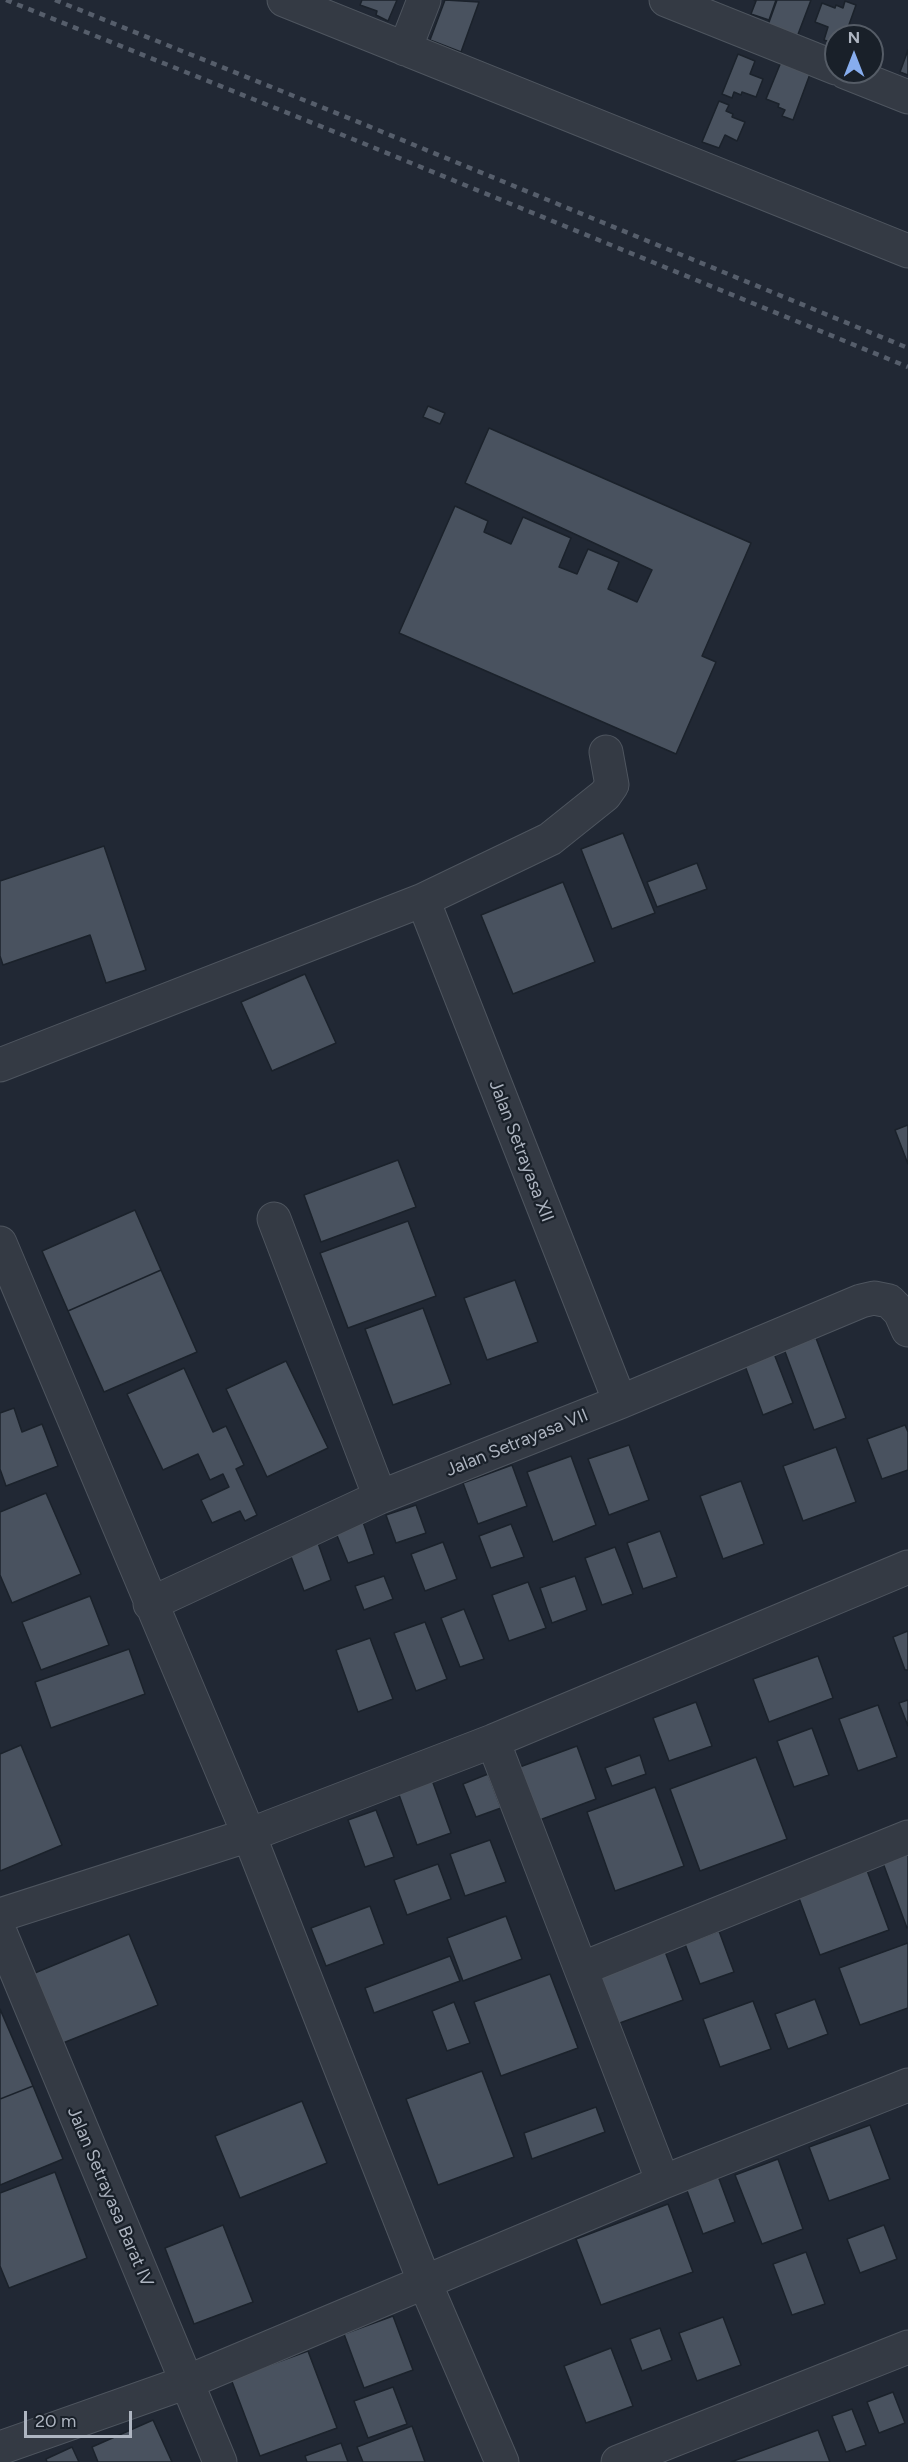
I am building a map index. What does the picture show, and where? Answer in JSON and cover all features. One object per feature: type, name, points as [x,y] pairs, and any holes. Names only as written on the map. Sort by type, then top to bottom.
[{"type":"street","points":[[284,0],[908,251]]},
{"type":"street","points":[[405,49],[424,0]]},
{"type":"street","points":[[666,0],[824,63]]},
{"type":"street","points":[[875,84],[908,97]]},
{"type":"street","points":[[0,1065],[423,900],[550,839],[605,795],[612,785],[606,752]]},
{"type":"street","name":"Jalan Setrayasa XII","points":[[423,900],[620,1402]]},
{"type":"street","points":[[274,1219],[380,1497]]},
{"type":"street","points":[[0,1243],[150,1604],[249,1834],[425,2283],[502,2462]]},
{"type":"street","name":"Jalan Setrayasa VII","points":[[150,1604],[380,1497],[620,1402],[861,1301],[874,1298],[889,1301],[900,1312],[908,1330]]},
{"type":"street","points":[[0,1916],[249,1834],[493,1742],[908,1567]]},
{"type":"street","points":[[493,1742],[663,2182]]},
{"type":"street","points":[[581,1969],[908,1836]]},
{"type":"street","name":"Jalan Setrayasa Barat IV","points":[[0,1932],[220,2462]]},
{"type":"street","points":[[0,2448],[186,2382],[663,2182],[908,2085]]},
{"type":"street","points":[[618,2462],[908,2347]]},
{"type":"building","points":[[362,0],[397,0],[388,21],[376,15],[377,11],[360,5]]},
{"type":"building","points":[[445,0],[479,2],[461,52],[430,40]]},
{"type":"building","points":[[754,0],[776,0],[769,20],[751,14],[756,1]]},
{"type":"building","points":[[777,0],[811,0],[797,37],[768,25]]},
{"type":"building","points":[[845,1],[856,5],[849,24],[824,25],[815,22],[822,3],[835,8],[836,5],[843,8]]},
{"type":"building","points":[[908,50],[908,75],[900,72]]},
{"type":"building","points":[[738,54],[755,61],[750,74],[763,79],[756,97],[742,92],[741,95],[734,92],[732,98],[722,94]]},
{"type":"building","points":[[781,62],[810,74],[793,120],[782,116],[785,110],[778,107],[779,104],[766,99]]},
{"type":"building","points":[[719,101],[729,105],[726,111],[733,114],[732,117],[745,122],[737,141],[725,135],[719,148],[702,142]]},
{"type":"building","points":[[428,406],[445,413],[440,424],[423,417]]},
{"type":"building","points":[[489,428],[751,543],[702,656],[716,662],[676,754],[399,633],[455,506],[488,521],[484,532],[511,544],[523,517],[571,538],[559,567],[577,574],[588,549],[619,562],[608,589],[637,602],[652,570],[465,483]]},
{"type":"building","points":[[623,833],[655,913],[612,929],[581,849]]},
{"type":"building","points":[[104,846],[146,970],[106,983],[90,935],[3,965],[0,956],[0,881]]},
{"type":"building","points":[[697,863],[707,889],[657,907],[647,882]]},
{"type":"building","points":[[563,882],[595,962],[513,994],[481,915]]},
{"type":"building","points":[[305,974],[336,1043],[272,1071],[241,1002]]},
{"type":"building","points":[[908,1125],[908,1164],[895,1130]]},
{"type":"building","points":[[398,1160],[416,1207],[321,1242],[304,1195]]},
{"type":"building","points":[[135,1210],[161,1270],[68,1311],[42,1251]]},
{"type":"building","points":[[408,1221],[436,1296],[348,1328],[320,1253]]},
{"type":"building","points":[[161,1270],[197,1352],[104,1392],[68,1311]]},
{"type":"building","points":[[515,1280],[538,1342],[487,1360],[464,1298]]},
{"type":"building","points":[[423,1308],[451,1384],[393,1405],[365,1329]]},
{"type":"building","points":[[816,1338],[846,1418],[814,1430],[784,1349]]},
{"type":"building","points":[[773,1351],[793,1403],[763,1415],[744,1363]]},
{"type":"building","points":[[286,1361],[328,1448],[267,1477],[226,1389]]},
{"type":"building","points":[[184,1368],[213,1432],[226,1426],[244,1465],[236,1469],[257,1515],[245,1521],[240,1511],[212,1523],[201,1500],[229,1487],[223,1474],[210,1480],[198,1454],[163,1470],[127,1394]]},
{"type":"building","points":[[14,1408],[22,1432],[42,1424],[58,1466],[6,1486],[0,1469],[0,1413]]},
{"type":"building","points":[[905,1425],[908,1432],[908,1470],[882,1479],[867,1439]]},
{"type":"building","points":[[629,1445],[649,1500],[609,1515],[588,1459]]},
{"type":"building","points":[[836,1447],[856,1502],[803,1521],[783,1466]]},
{"type":"building","points":[[571,1456],[596,1525],[553,1542],[527,1472]]},
{"type":"building","points":[[512,1465],[527,1506],[478,1524],[463,1483]]},
{"type":"building","points":[[741,1481],[764,1544],[723,1559],[700,1496]]},
{"type":"building","points":[[46,1493],[81,1574],[12,1603],[0,1575],[0,1512]]},
{"type":"building","points":[[416,1505],[426,1533],[396,1543],[386,1515]]},
{"type":"building","points":[[362,1519],[374,1554],[348,1563],[334,1528]]},
{"type":"building","points":[[511,1524],[524,1557],[491,1568],[479,1536]]},
{"type":"building","points":[[660,1531],[677,1577],[643,1589],[627,1543]]},
{"type":"building","points":[[443,1542],[457,1579],[425,1591],[411,1554]]},
{"type":"building","points":[[318,1543],[331,1580],[304,1591],[290,1554]]},
{"type":"building","points":[[615,1547],[633,1594],[602,1605],[585,1558]]},
{"type":"building","points":[[384,1576],[393,1599],[364,1610],[355,1586]]},
{"type":"building","points":[[575,1576],[587,1610],[552,1623],[540,1588]]},
{"type":"building","points":[[528,1582],[546,1628],[509,1641],[492,1595]]},
{"type":"building","points":[[90,1596],[109,1645],[41,1670],[22,1622]]},
{"type":"building","points":[[464,1609],[484,1659],[460,1667],[441,1618]]},
{"type":"building","points":[[425,1622],[447,1679],[416,1691],[394,1633]]},
{"type":"building","points":[[908,1631],[908,1670],[905,1670],[893,1637]]},
{"type":"building","points":[[370,1638],[393,1699],[358,1712],[336,1650]]},
{"type":"building","points":[[129,1649],[145,1694],[51,1728],[35,1682]]},
{"type":"building","points":[[818,1656],[833,1698],[769,1722],[753,1679]]},
{"type":"building","points":[[908,1700],[908,1726],[899,1703]]},
{"type":"building","points":[[696,1702],[712,1746],[669,1761],[653,1718]]},
{"type":"building","points":[[878,1705],[897,1757],[858,1771],[839,1719]]},
{"type":"building","points":[[812,1728],[829,1775],[794,1787],[777,1741]]},
{"type":"building","points":[[21,1745],[62,1845],[0,1871],[0,1754]]},
{"type":"building","points":[[577,1746],[596,1799],[537,1821],[517,1768]]},
{"type":"building","points":[[640,1755],[646,1774],[612,1786],[605,1768]]},
{"type":"building","points":[[756,1757],[787,1839],[700,1871],[670,1789]]},
{"type":"building","points":[[488,1774],[501,1808],[476,1817],[463,1784]]},
{"type":"building","points":[[432,1780],[451,1833],[417,1845],[398,1792]]},
{"type":"building","points":[[655,1787],[684,1866],[615,1891],[587,1812]]},
{"type":"building","points":[[376,1810],[394,1857],[365,1867],[348,1820]]},
{"type":"building","points":[[490,1840],[506,1882],[465,1896],[450,1854]]},
{"type":"building","points":[[908,1854],[908,1927],[907,1928],[883,1863]]},
{"type":"building","points":[[438,1864],[451,1899],[407,1915],[394,1880]]},
{"type":"building","points":[[865,1865],[889,1930],[820,1955],[796,1890]]},
{"type":"building","points":[[370,1906],[384,1944],[326,1966],[311,1928]]},
{"type":"building","points":[[506,1916],[522,1959],[463,1981],[447,1938]]},
{"type":"building","points":[[719,1931],[734,1972],[700,1984],[685,1944]]},
{"type":"building","points":[[129,1934],[158,2005],[58,2045],[30,1975]]},
{"type":"building","points":[[908,1943],[908,2008],[860,2025],[839,1968]]},
{"type":"building","points":[[663,1946],[683,2000],[617,2024],[597,1970]]},
{"type":"building","points":[[450,1956],[460,1981],[374,2013],[365,1988]]},
{"type":"building","points":[[550,1974],[578,2048],[501,2076],[474,2002]]},
{"type":"building","points":[[815,1999],[828,2034],[788,2049],[775,2014]]},
{"type":"building","points":[[753,2001],[771,2049],[720,2067],[703,2019]]},
{"type":"building","points":[[454,2002],[470,2043],[447,2051],[432,2011]]},
{"type":"building","points":[[0,2009],[33,2086],[0,2099]]},
{"type":"building","points":[[482,2071],[514,2157],[438,2185],[406,2099]]},
{"type":"building","points":[[33,2086],[63,2159],[0,2185],[0,2099]]},
{"type":"building","points":[[302,2101],[327,2163],[240,2198],[215,2136]]},
{"type":"building","points":[[596,2107],[605,2132],[532,2159],[524,2133]]},
{"type":"building","points":[[870,2125],[890,2179],[829,2201],[809,2147]]},
{"type":"building","points":[[778,2159],[803,2229],[762,2244],[735,2175]]},
{"type":"building","points":[[55,2172],[87,2258],[9,2288],[0,2266],[0,2193]]},
{"type":"building","points":[[718,2176],[735,2222],[703,2234],[686,2188]]},
{"type":"building","points":[[668,2204],[693,2272],[601,2305],[576,2239]]},
{"type":"building","points":[[223,2225],[253,2302],[194,2324],[165,2248]]},
{"type":"building","points":[[884,2225],[897,2259],[860,2273],[847,2239]]},
{"type":"building","points":[[806,2252],[825,2304],[792,2315],[773,2264]]},
{"type":"building","points":[[393,2316],[413,2370],[364,2388],[344,2334]]},
{"type":"building","points":[[723,2317],[741,2365],[697,2381],[679,2333]]},
{"type":"building","points":[[660,2328],[672,2360],[642,2371],[630,2339]]},
{"type":"building","points":[[611,2348],[633,2406],[586,2423],[564,2366]]},
{"type":"building","points":[[308,2351],[337,2428],[260,2456],[231,2379]]},
{"type":"building","points":[[393,2387],[407,2424],[368,2438],[354,2401]]},
{"type":"building","points":[[893,2392],[905,2423],[879,2433],[867,2402]]},
{"type":"building","points":[[852,2409],[866,2445],[846,2452],[832,2416]]},
{"type":"building","points":[[153,2420],[172,2462],[98,2462],[92,2447]]},
{"type":"building","points":[[412,2426],[425,2462],[363,2462],[357,2447]]},
{"type":"building","points":[[818,2430],[830,2462],[731,2462]]},
{"type":"building","points":[[341,2443],[348,2462],[307,2462],[305,2456]]},
{"type":"building","points":[[72,2447],[79,2462],[47,2462],[46,2459]]},
{"type":"railway","points":[[6,0],[360,142],[908,367]]},
{"type":"railway","points":[[55,0],[908,348]]}]
